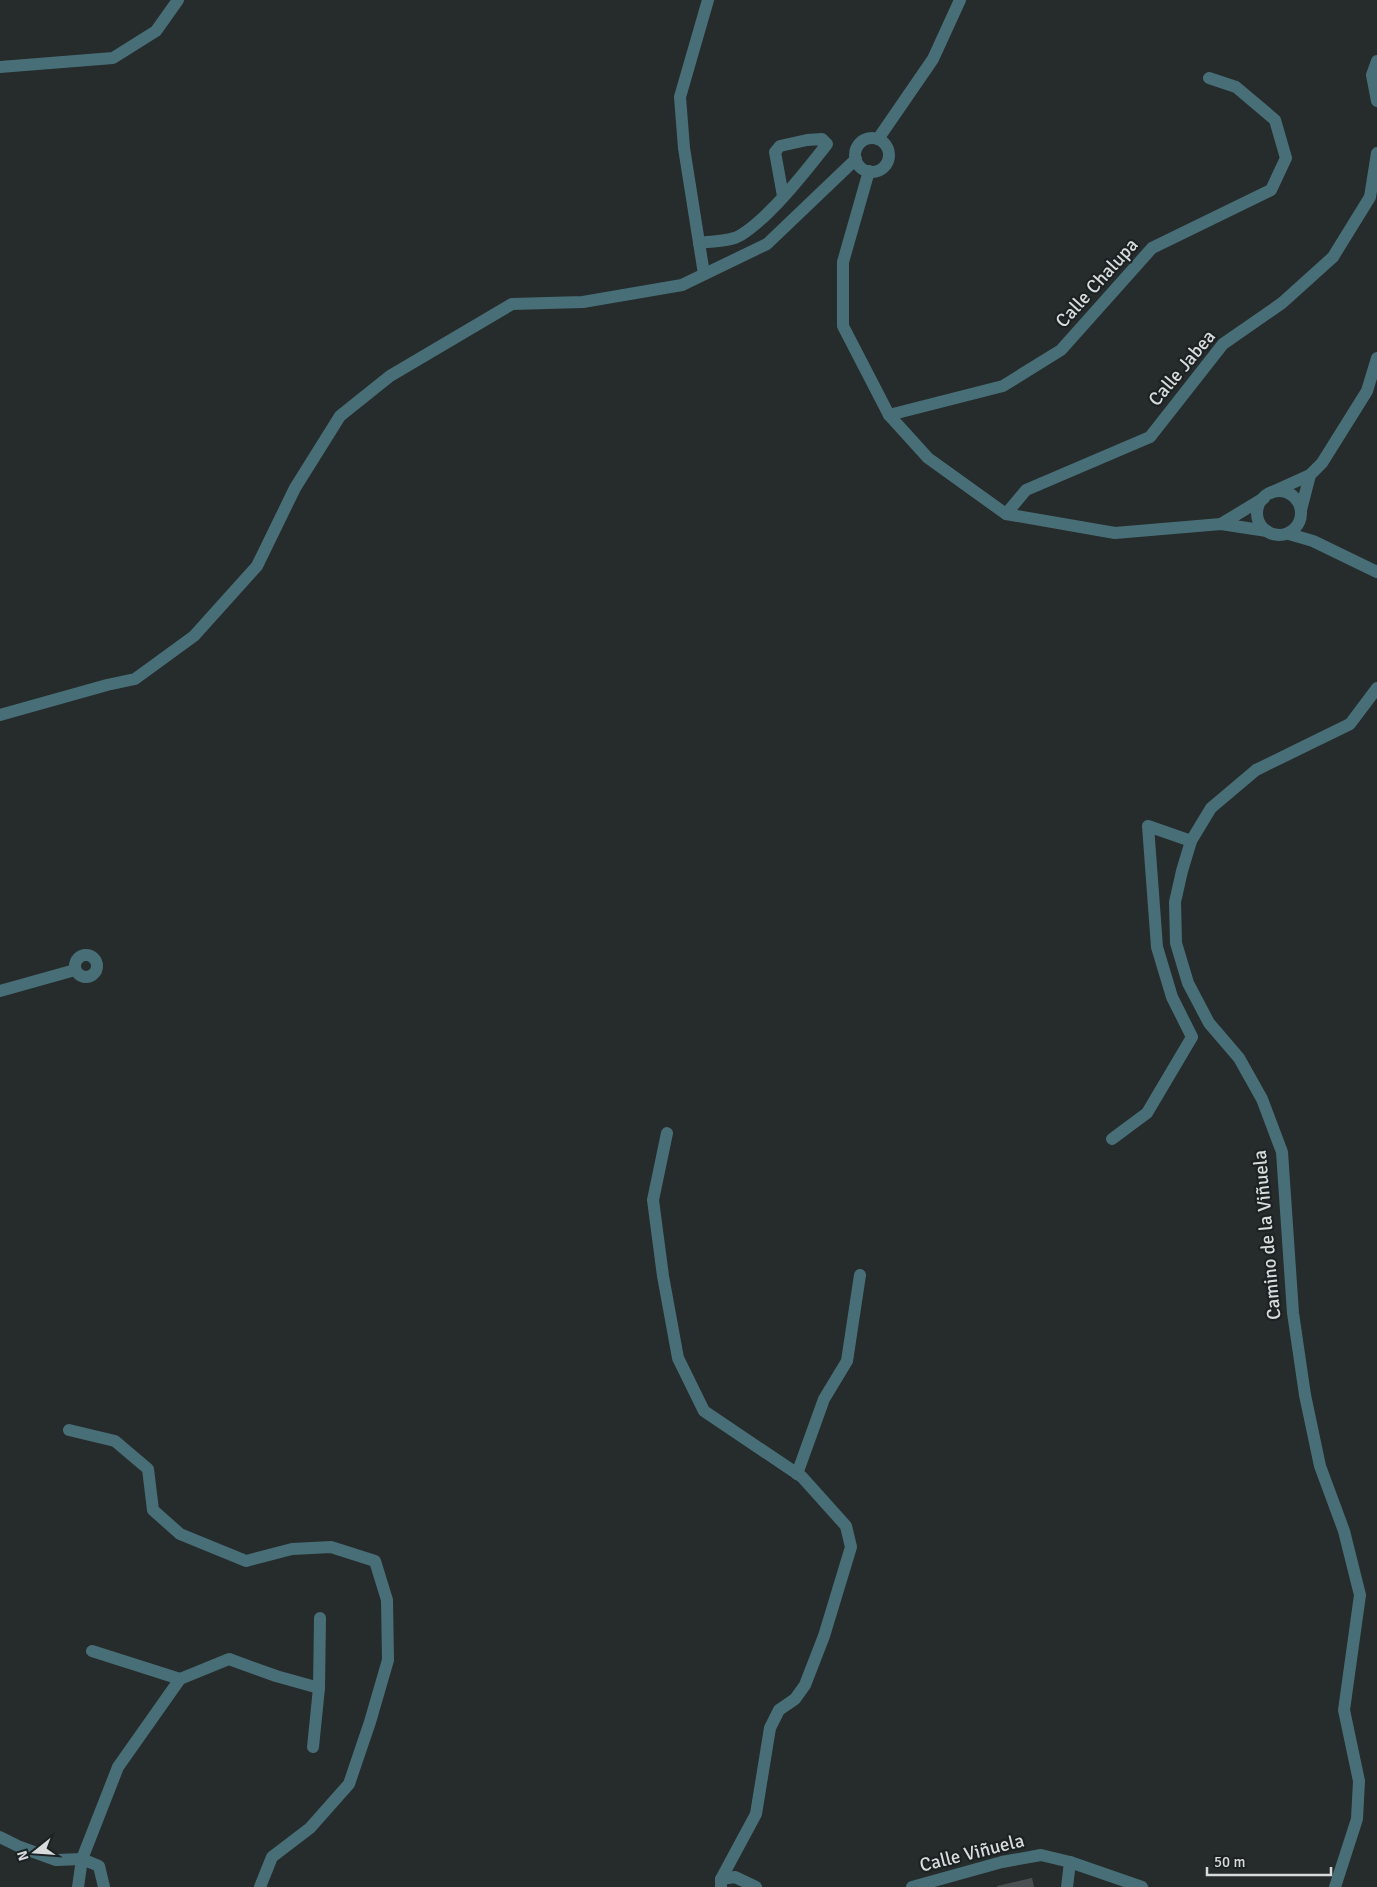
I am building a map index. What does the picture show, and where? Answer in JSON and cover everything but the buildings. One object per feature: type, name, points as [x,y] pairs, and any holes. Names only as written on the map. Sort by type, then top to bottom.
[{"type":"street","points":[[0,67],[113,58],[156,31],[178,0]]},
{"type":"street","points":[[704,274],[684,148],[680,97],[708,0]]},
{"type":"street","points":[[878,139],[933,59],[960,0]]},
{"type":"street","points":[[1377,62],[1372,75],[1377,101]]},
{"type":"street","name":"Calle Chalupa","points":[[889,415],[1003,386],[1061,350],[1152,248],[1271,190],[1286,158],[1275,120],[1236,86],[1209,78]]},
{"type":"street","points":[[873,138],[878,139],[886,146],[889,157],[884,167],[876,171],[869,171],[861,167],[856,158],[856,150],[862,141],[873,138]]},
{"type":"street","points":[[699,243],[740,236],[767,214],[783,196],[827,144],[822,139],[780,146],[775,152],[783,196]]},
{"type":"street","name":"Calle Jabea","points":[[1006,514],[1026,490],[1150,437],[1223,344],[1282,303],[1333,257],[1370,197],[1377,153]]},
{"type":"street","points":[[0,714],[135,679],[194,636],[257,566],[295,488],[340,416],[390,376],[512,304],[583,302],[682,285],[766,244],[856,158]]},
{"type":"street","points":[[869,171],[842,262],[843,326],[889,415],[928,458],[1006,514],[1115,533],[1221,524],[1281,535],[1288,534],[1313,541],[1377,572]]},
{"type":"street","points":[[1221,524],[1267,495],[1310,475],[1322,463],[1367,390],[1377,358]]},
{"type":"street","points":[[1288,534],[1295,529],[1301,514],[1310,475]]},
{"type":"street","points":[[1266,531],[1258,519],[1257,512],[1267,495],[1283,492],[1289,494],[1299,503],[1301,514],[1313,541]]},
{"type":"street","name":"Camino de la Viñuela","points":[[1335,1887],[1357,1819],[1359,1781],[1344,1710],[1360,1595],[1344,1530],[1320,1466],[1305,1395],[1293,1313],[1282,1152],[1262,1099],[1239,1058],[1209,1023],[1188,983],[1176,944],[1175,902],[1191,841],[1211,808],[1256,770],[1350,724],[1377,688]]},
{"type":"street","points":[[1112,1138],[1147,1113],[1192,1037],[1172,997],[1157,946],[1148,826],[1191,841]]},
{"type":"street","points":[[0,991],[75,970]]},
{"type":"street","points":[[667,1133],[653,1200],[663,1276],[678,1358],[704,1411],[802,1477],[846,1526],[851,1547],[824,1636],[805,1685],[795,1698],[779,1710],[770,1728],[756,1814],[721,1883]]},
{"type":"street","points":[[797,1474],[824,1399],[847,1361],[860,1275]]},
{"type":"street","points":[[70,1430],[115,1441],[148,1469],[153,1510],[180,1534],[246,1561],[292,1549],[331,1547],[375,1561],[387,1600],[388,1660],[349,1784],[310,1828],[272,1857],[260,1887]]},
{"type":"street","points":[[313,1747],[319,1688],[320,1618]]},
{"type":"street","points":[[92,1651],[180,1679]]},
{"type":"street","points":[[78,1887],[82,1859],[118,1767],[180,1679],[228,1658],[276,1676],[319,1688]]},
{"type":"street","points":[[0,1837],[20,1847],[56,1860],[82,1859],[99,1866],[104,1887]]},
{"type":"street","name":"Calle Viñuela","points":[[912,1887],[1002,1862],[1040,1855],[1070,1862],[1142,1887]]},
{"type":"street","points":[[1067,1887],[1070,1862]]},
{"type":"street","points":[[721,1883],[735,1877],[756,1887]]}]
